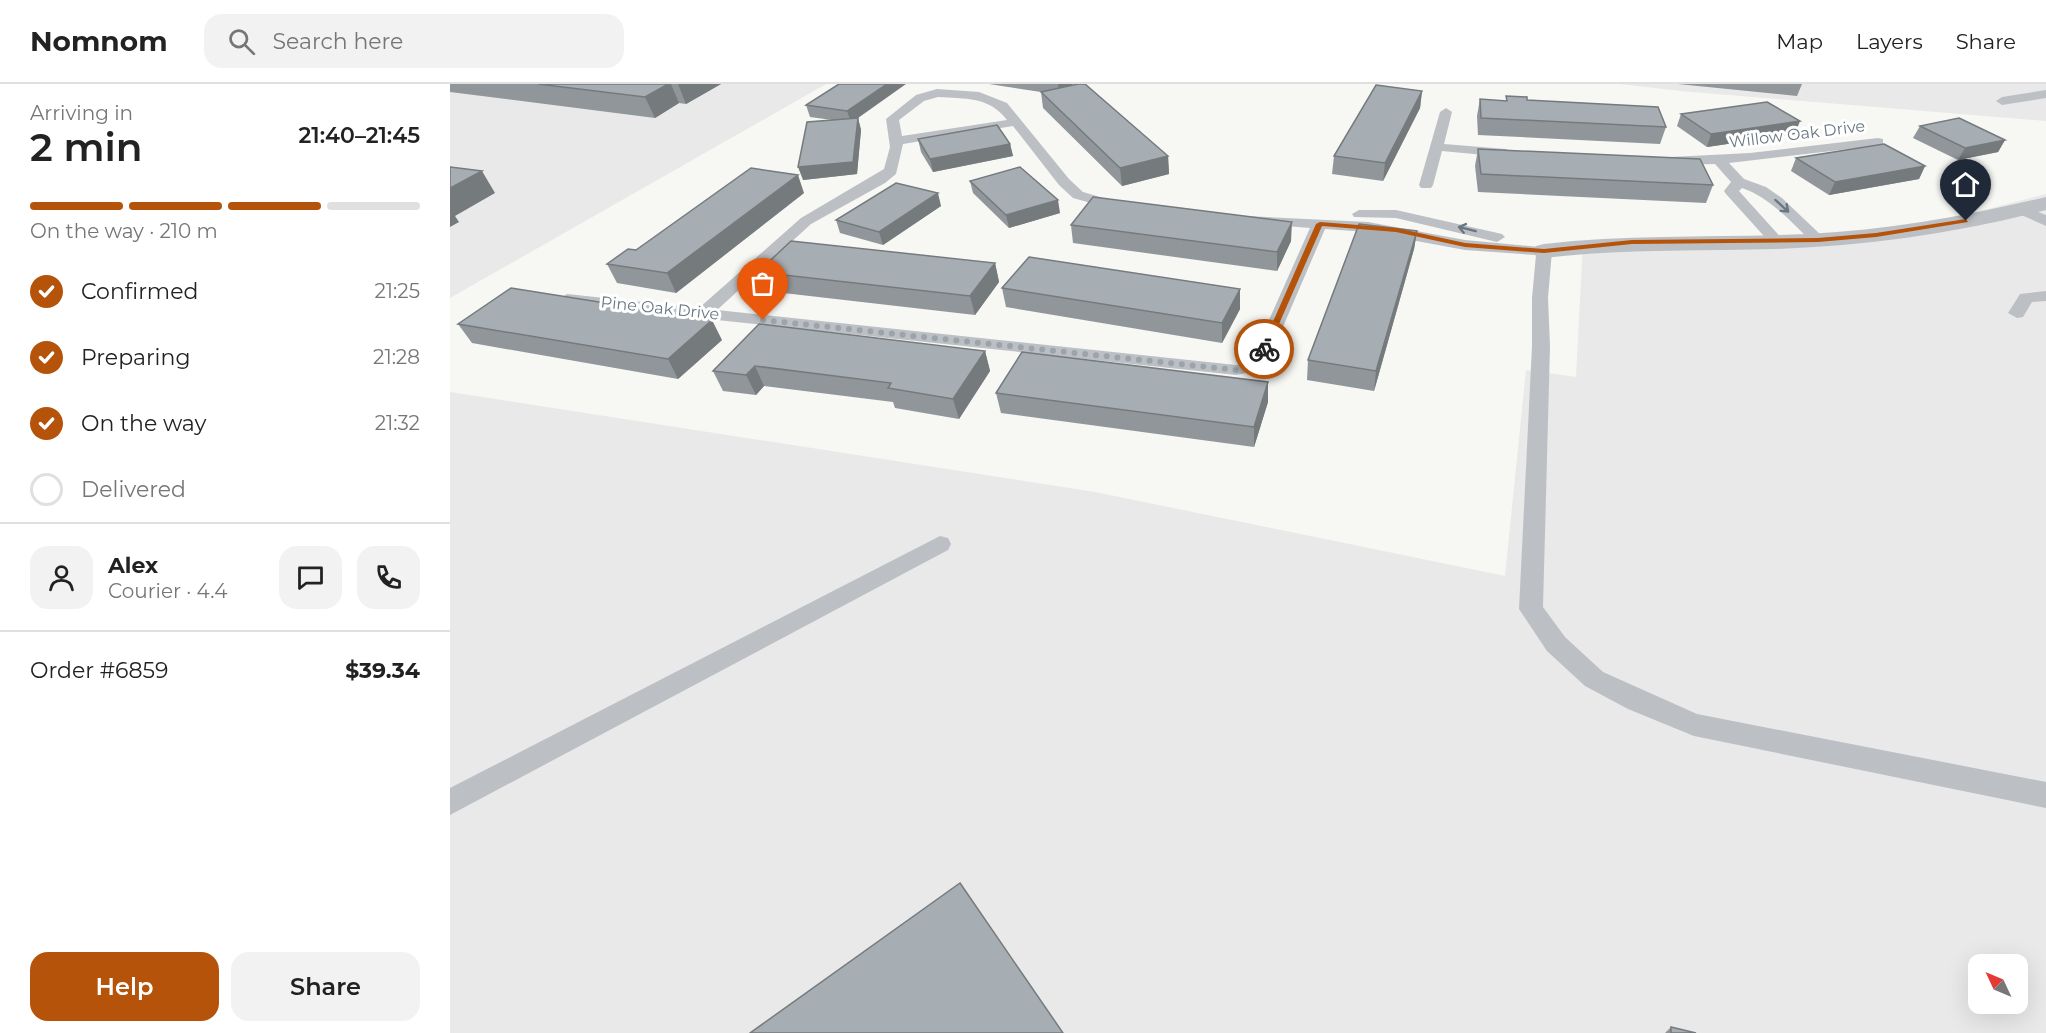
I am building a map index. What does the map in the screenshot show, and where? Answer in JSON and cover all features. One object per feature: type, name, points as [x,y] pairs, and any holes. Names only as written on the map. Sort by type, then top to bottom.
[{"type":"street","points":[[1544,251],[1632,242],[1777,242],[1876,235],[1947,225],[2046,203]]},
{"type":"lane","points":[[705,312],[806,221],[880,180],[891,171],[897,147],[894,141],[892,119],[920,98],[937,93],[979,96],[993,100],[1003,106],[1064,182],[1078,195],[1116,207],[1140,209]]},
{"type":"lane","points":[[2002,101],[2046,94]]},
{"type":"lane","points":[[1426,185],[1446,112]]},
{"type":"lane","points":[[894,141],[1016,122]]},
{"type":"lane","name":"Willow Oak Drive","points":[[1655,160],[1720,162],[1878,142]]},
{"type":"lane","points":[[1437,147],[1519,154]]},
{"type":"lane","name":"Willow Oak Drive","points":[[1720,162],[1739,182],[1761,190],[1777,201],[1818,240]]},
{"type":"lane","points":[[1739,182],[1731,191],[1777,242]]},
{"type":"lane","points":[[2022,210],[2046,220]]},
{"type":"lane","points":[[1232,217],[1396,230],[1465,245],[1544,251],[1540,298],[1541,346],[1531,609],[1556,645],[1594,678],[1637,701],[1694,725],[2046,795]]},
{"type":"lane","name":"Pine Oak Drive","points":[[553,298],[705,312],[1236,370],[1251,367],[1264,350],[1320,224]]},
{"type":"lane","points":[[2017,313],[2026,298],[2046,296]]},
{"type":"lane","points":[[450,802],[940,544]]},
{"type":"shaded area","points":[[450,84],[826,84],[450,298]]},
{"type":"shaded area","points":[[1620,84],[2046,84],[2046,121],[1681,91]]},
{"type":"shaded area","points":[[2046,194],[2046,1033],[450,1033],[450,392],[1095,492],[1505,576],[1526,370],[1576,377],[1583,243],[1876,238]]},
{"type":"building","points":[[538,84],[668,84],[645,97]]},
{"type":"building","points":[[839,84],[887,84],[847,111],[806,105]]},
{"type":"building","points":[[1085,84],[1168,156],[1120,168],[1041,92]]},
{"type":"building","points":[[1376,85],[1422,91],[1385,163],[1334,156]]},
{"type":"building","points":[[1506,96],[1527,97],[1527,100],[1658,107],[1666,127],[1481,118],[1480,99],[1507,101]]},
{"type":"building","points":[[1767,102],[1800,121],[1711,134],[1681,114]]},
{"type":"building","points":[[858,118],[853,162],[798,167],[807,122]]},
{"type":"building","points":[[1959,118],[2005,140],[1965,148],[1920,126]]},
{"type":"building","points":[[997,125],[1010,144],[930,159],[918,139]]},
{"type":"building","points":[[1884,144],[1925,166],[1835,182],[1796,158]]},
{"type":"building","points":[[1478,149],[1700,159],[1713,185],[1481,174]]},
{"type":"building","points":[[450,167],[482,171],[450,188]]},
{"type":"building","points":[[1020,167],[1058,200],[1006,215],[970,181]]},
{"type":"building","points":[[751,168],[798,175],[667,273],[607,264],[628,249],[636,250]]},
{"type":"building","points":[[896,183],[938,193],[879,232],[836,220]]},
{"type":"building","points":[[1093,197],[1292,222],[1277,252],[1071,225]]},
{"type":"building","points":[[1359,224],[1417,231],[1376,371],[1308,360]]},
{"type":"building","points":[[791,241],[995,263],[970,296],[758,272]]},
{"type":"building","points":[[1029,257],[1240,289],[1222,323],[1002,288]]},
{"type":"building","points":[[511,288],[712,320],[668,359],[458,324]]},
{"type":"building","points":[[759,324],[985,351],[953,399],[888,388],[891,383],[755,366],[746,375],[713,371]]},
{"type":"building","points":[[1022,352],[1268,382],[1254,427],[996,393]]},
{"type":"building","points":[[960,883],[1063,1033],[750,1033]]},
{"type":"building","points":[[1671,1027],[1696,1033],[1671,1033]]},
{"type":"way so far","points":[[763,320],[1236,370],[1251,367],[1264,349]]},
{"type":"route","points":[[1264,349],[1320,224],[1396,230],[1465,245],[1544,251],[1632,242],[1818,240],[1876,235],[1966,221]]}]
